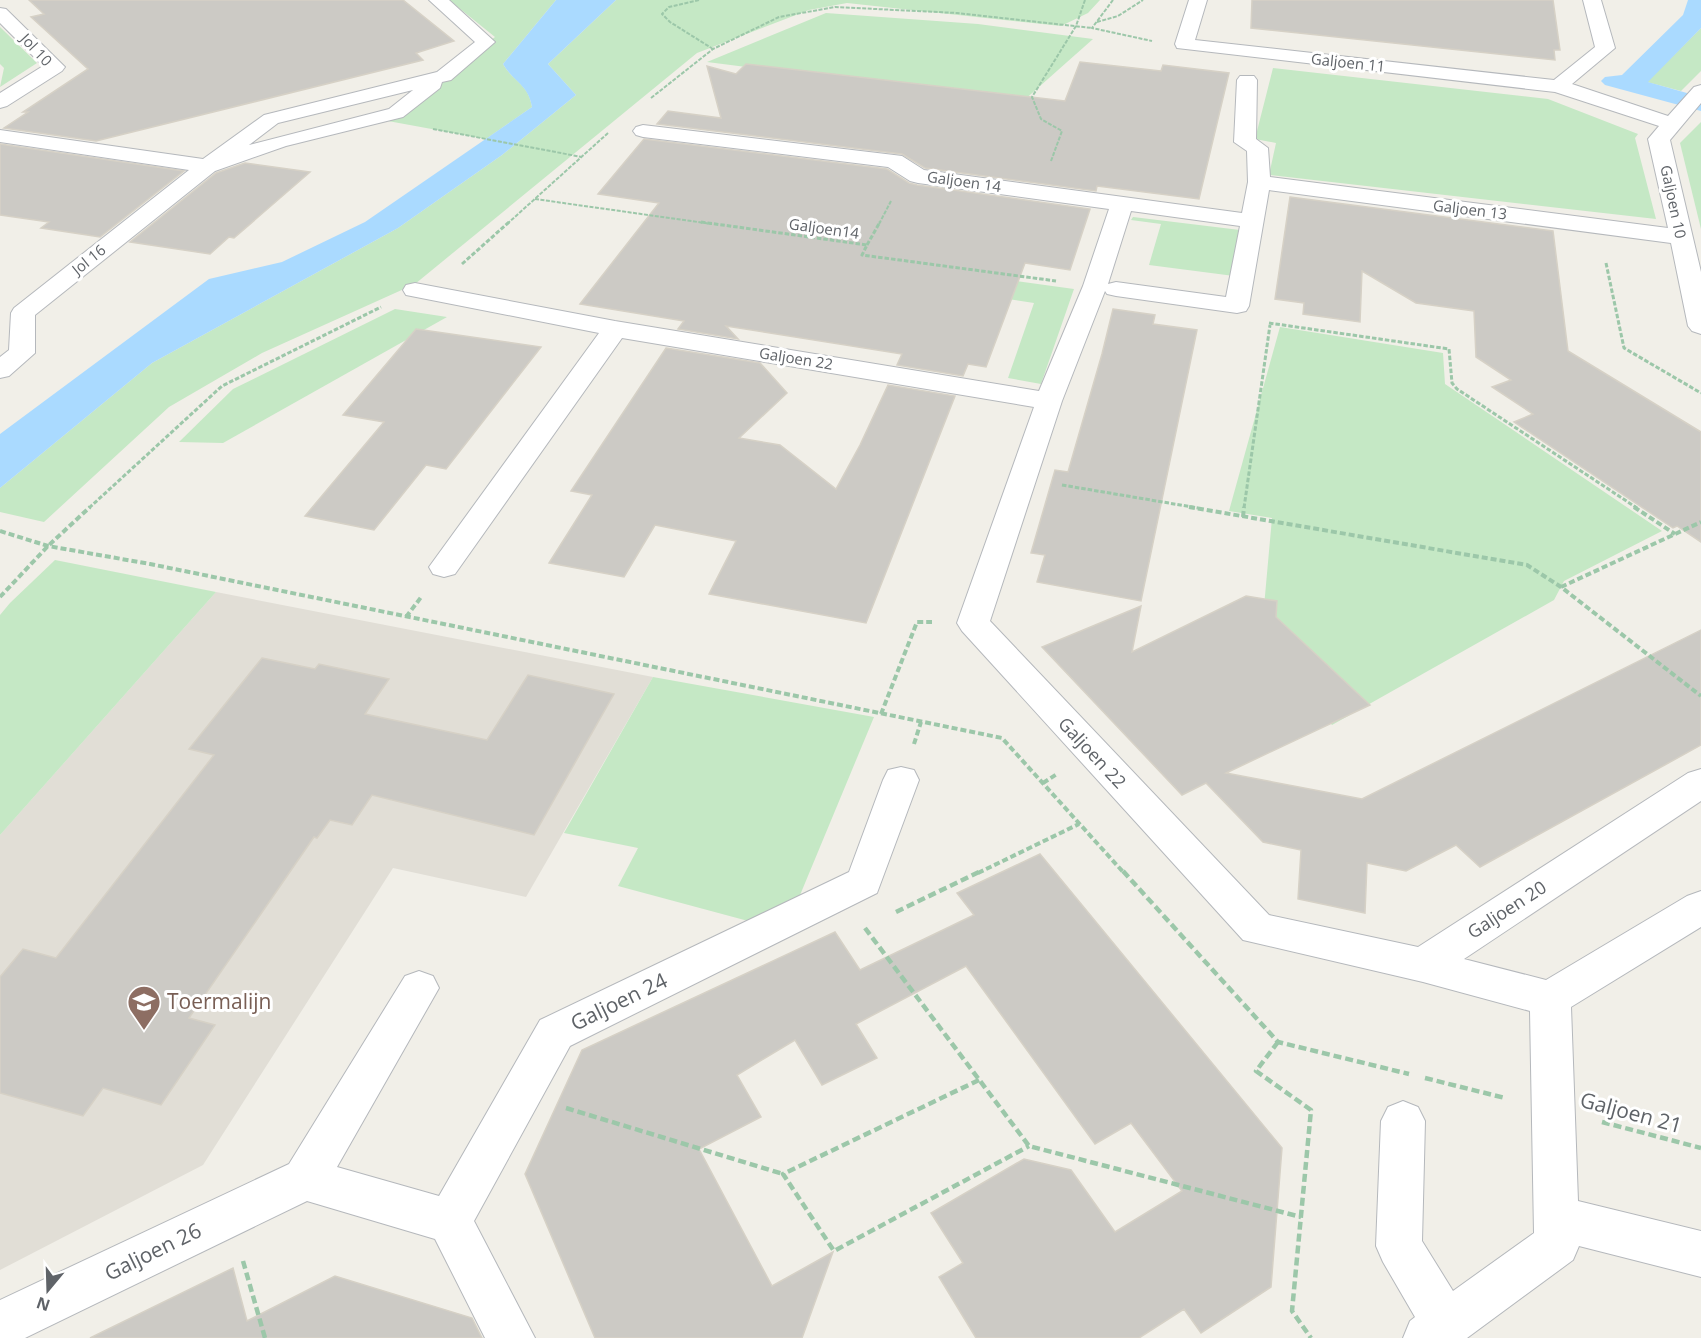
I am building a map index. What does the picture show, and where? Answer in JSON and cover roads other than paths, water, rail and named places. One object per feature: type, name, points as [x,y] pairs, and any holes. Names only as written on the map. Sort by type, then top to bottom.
[{"type":"street","name":"Jol 16","points":[[0,370],[22,353],[23,313],[207,165],[272,119],[444,76],[486,42],[438,0]]},
{"type":"street","name":"Galjoen 11","points":[[1198,0],[1184,44],[1558,87],[1679,118]]},
{"type":"street","points":[[1558,87],[1605,48],[1592,0]]},
{"type":"street","name":"Jol 10","points":[[0,13],[55,67],[0,102]]},
{"type":"street","points":[[1106,287],[1237,306],[1259,182],[1257,148],[1245,142],[1247,80]]},
{"type":"street","name":"Galjoen 10","points":[[1701,91],[1659,139],[1701,326]]},
{"type":"street","name":"Galjoen 14","points":[[643,131],[894,161],[918,176],[1252,221]]},
{"type":"street","points":[[0,136],[207,165]]},
{"type":"street","name":"Galjoen 13","points":[[1259,182],[1680,237]]},
{"type":"street","points":[[1049,401],[1106,287],[1122,204]]},
{"type":"street","name":"Galjoen 22","points":[[415,290],[615,329],[1049,401],[973,623],[1257,929],[1423,965]]},
{"type":"street","points":[[444,567],[615,329]]},
{"type":"street","name":"Galjoen 24","points":[[450,1221],[555,1033],[864,882],[901,780]]},
{"type":"street","name":"Galjoen 20","points":[[1423,965],[1701,783]]},
{"type":"street","points":[[1423,965],[1550,999],[1701,908]]},
{"type":"street","points":[[419,988],[305,1179],[450,1221],[511,1338]]},
{"type":"street","points":[[1403,1121],[1399,1246],[1437,1331],[1557,1244],[1550,999]]},
{"type":"street","name":"Galjoen 26","points":[[0,1325],[305,1179]]},
{"type":"street","points":[[1556,1218],[1701,1254]]},
{"type":"water","points":[[556,0],[616,0],[548,64],[576,95],[502,155],[398,228],[152,363],[0,488],[0,434],[209,279],[282,262],[365,222],[532,107],[524,88],[503,64]]},
{"type":"water","points":[[1688,0],[1701,0],[1701,28],[1648,82],[1701,97],[1701,111],[1605,85],[1601,81],[1605,77],[1622,75],[1683,15]]},
{"type":"place","name":"Toermalijn","points":[[144,1031]]}]
